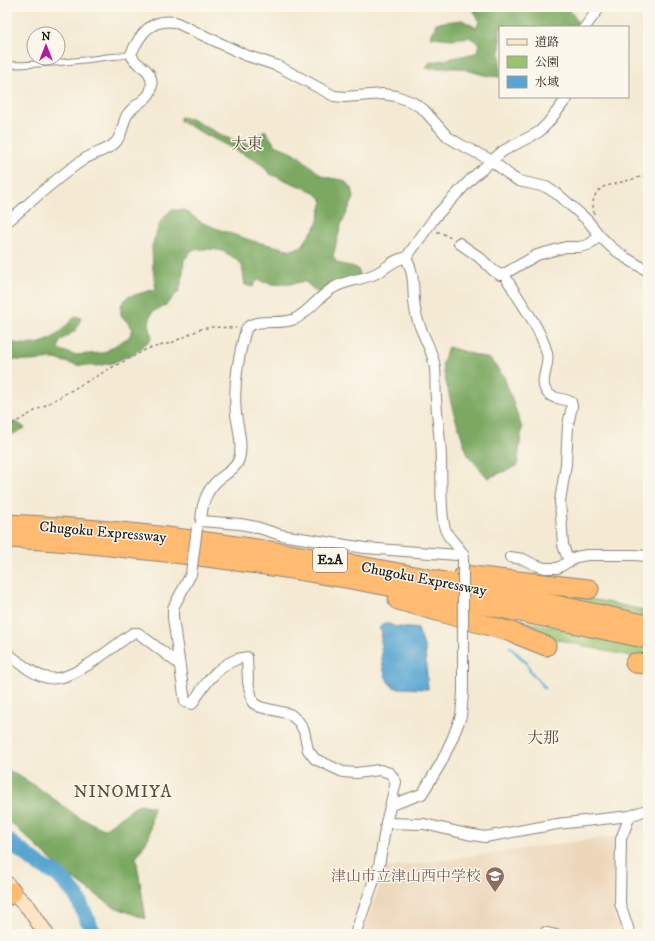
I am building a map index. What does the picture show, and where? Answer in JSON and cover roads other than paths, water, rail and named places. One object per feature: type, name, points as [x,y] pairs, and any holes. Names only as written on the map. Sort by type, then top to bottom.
[{"type":"highway","name":"Chugoku Expressway","points":[[7,524],[107,531],[318,558],[648,625]]},
{"type":"highway","name":"Chugoku Expressway","points":[[7,538],[95,544],[172,552],[265,565],[382,585],[648,639]]},
{"type":"highway","points":[[318,558],[589,589]]},
{"type":"highway","points":[[265,565],[295,578],[384,596],[511,632],[546,646]]},
{"type":"main road","points":[[9,890],[20,913],[35,934]]},
{"type":"main road","points":[[9,890],[29,908],[46,934]]},
{"type":"street","points":[[586,26],[600,7]]},
{"type":"street","points":[[7,222],[82,160],[115,143],[121,134],[127,115],[146,98],[151,90],[152,80],[148,72],[133,60],[131,54],[135,45],[148,27],[165,20],[175,22],[245,55],[278,66],[334,96],[346,97],[383,94],[396,96],[412,102],[423,109],[448,137],[492,160],[519,181],[551,189],[588,221],[600,236],[626,258],[648,271]]},
{"type":"street","points":[[406,258],[435,217],[444,207],[503,151],[539,132],[567,98]]},
{"type":"street","points":[[459,243],[479,257],[500,275],[537,255],[566,247],[588,246],[600,236]]},
{"type":"street","points":[[355,934],[379,866],[386,823],[396,782],[390,773],[380,770],[356,773],[343,772],[315,759],[308,750],[304,731],[299,722],[290,714],[260,707],[253,703],[248,682],[247,657],[235,660],[217,671],[192,704],[185,702],[173,618],[173,608],[191,574],[204,499],[217,481],[235,467],[239,460],[241,448],[236,413],[235,385],[240,352],[246,329],[252,324],[258,322],[280,323],[292,320],[301,316],[334,287],[342,283],[377,273],[395,261],[406,258]]},
{"type":"street","points":[[391,805],[422,794],[442,763],[454,737],[460,716],[462,693],[463,556],[449,538],[444,525],[435,368],[433,358],[421,332],[416,315],[412,271],[406,258]]},
{"type":"street","points":[[504,274],[529,315],[547,352],[548,361],[543,382],[544,387],[548,394],[557,399],[566,399],[571,402],[572,406],[568,425],[566,464],[560,501],[563,545],[566,554],[571,561]]},
{"type":"street","points":[[199,524],[240,524],[256,527],[281,535],[365,548],[457,554],[463,556]]},
{"type":"street","points":[[510,557],[523,559],[535,566],[558,568],[576,557],[587,555],[634,554],[648,556]]},
{"type":"street","points":[[7,653],[28,669],[49,678],[66,677],[85,666],[132,633],[138,633],[179,664]]},
{"type":"street","points":[[386,823],[424,824],[485,837],[557,824],[630,816],[643,811],[648,811]]},
{"type":"street","points":[[630,816],[621,839],[620,903],[630,934]]},
{"type":"lane","points":[[7,65],[55,63],[106,57],[121,57],[131,54]]},
{"type":"lane","points":[[544,930],[563,934]]},
{"type":"water","points":[[384,623],[392,626],[418,629],[425,649],[428,689],[396,688],[387,680],[382,657],[381,636],[380,637],[382,633],[379,628]]},
{"type":"waterway","points":[[510,647],[526,662],[531,672],[545,688]]},
{"type":"waterway","points":[[7,840],[38,864],[58,875],[76,895],[94,934]]},
{"type":"place","name":"津山市立津山西中学校","points":[[495,893]]},
{"type":"district","name":"大東","points":[[247,144]]},
{"type":"district","name":"大那","points":[[543,738]]},
{"type":"district","name":"NINOMIYA","points":[[123,792]]}]
